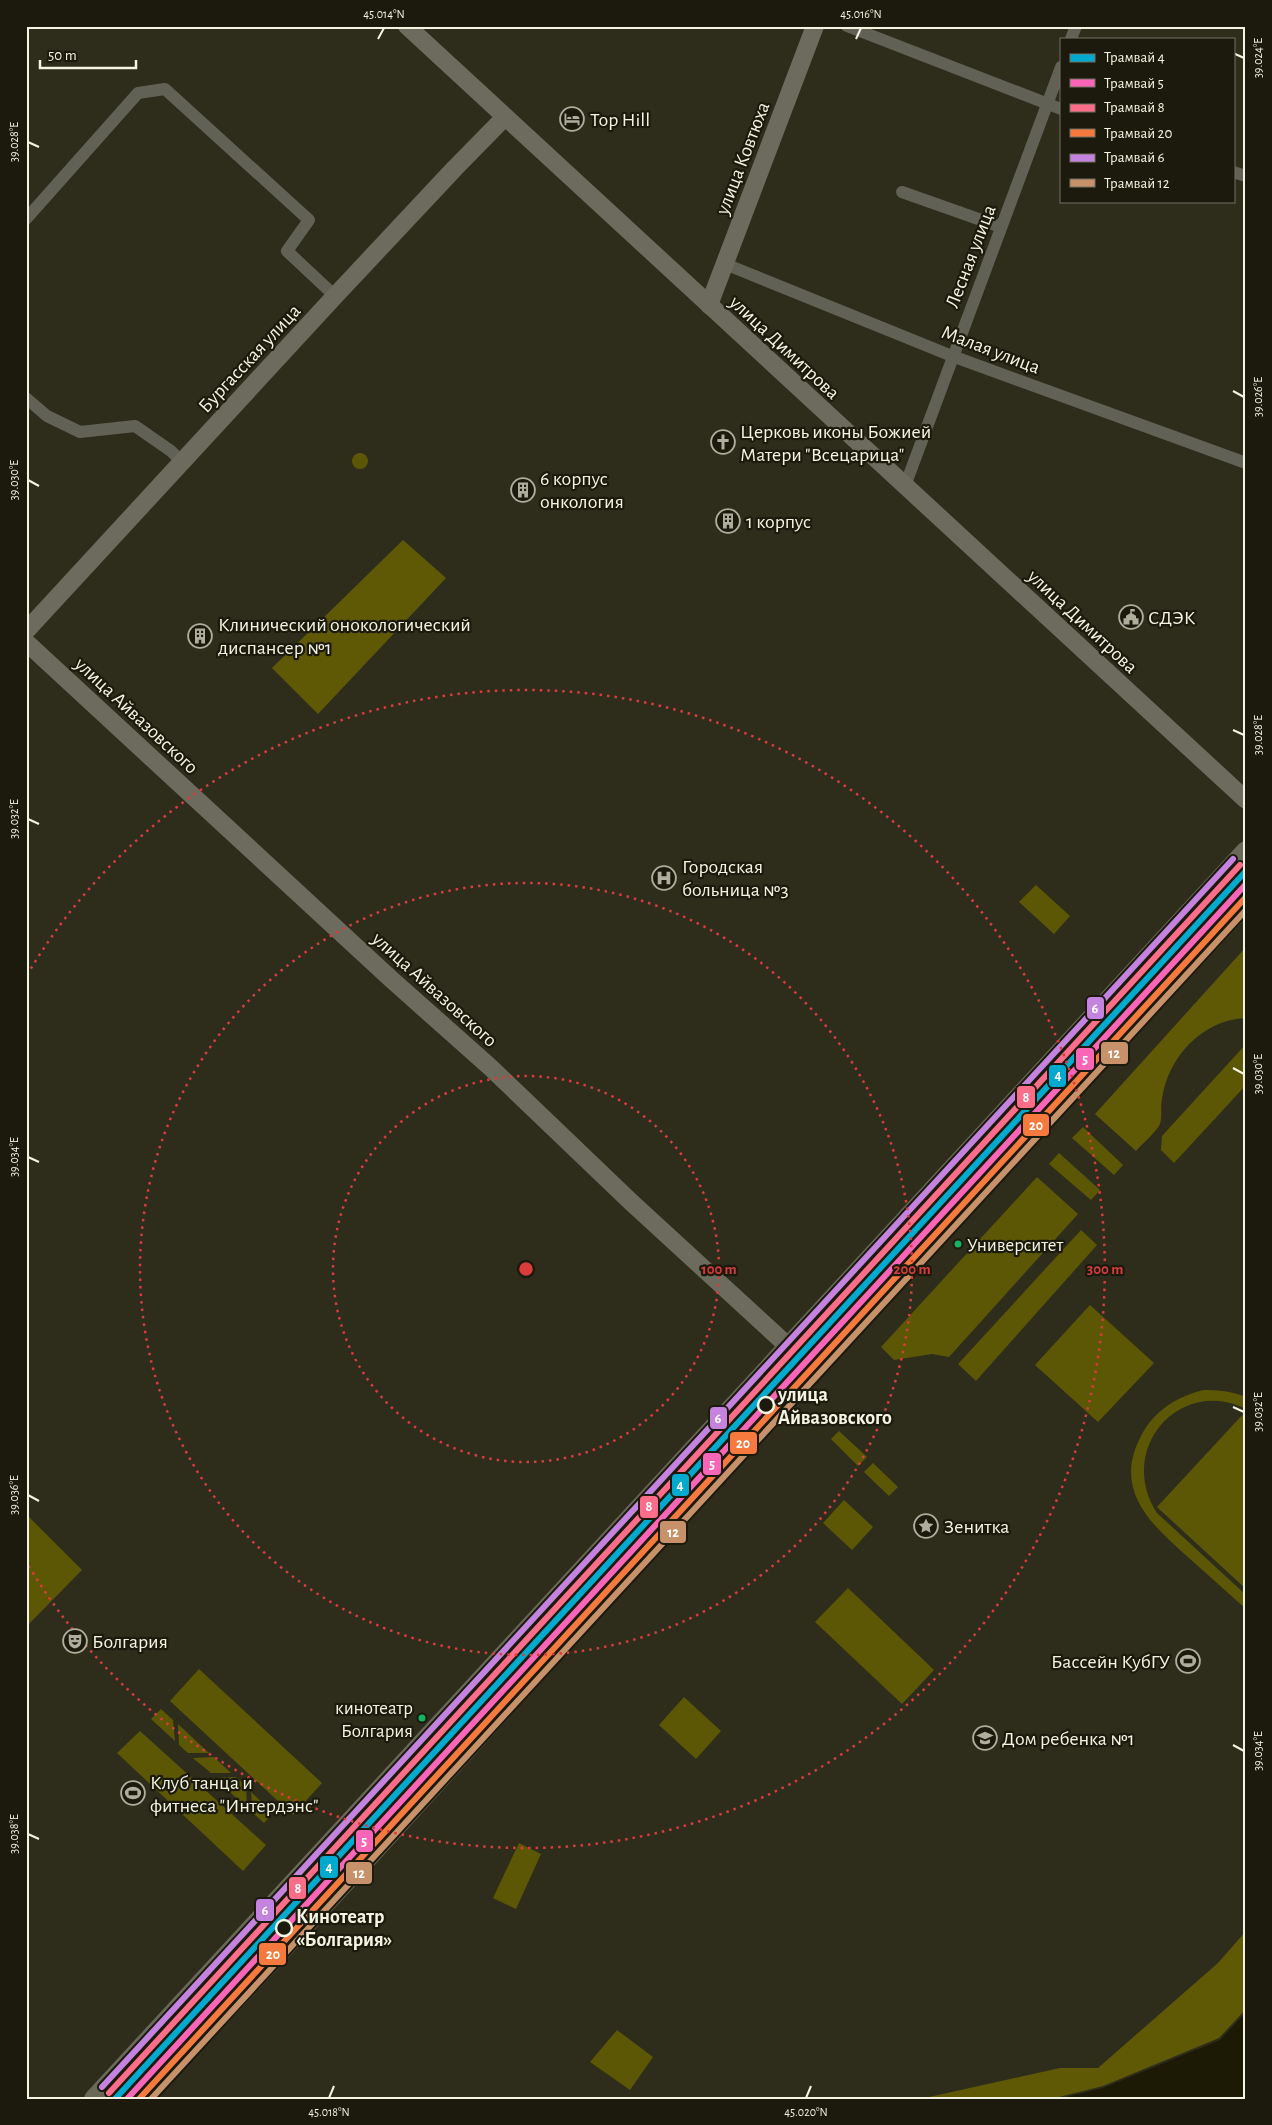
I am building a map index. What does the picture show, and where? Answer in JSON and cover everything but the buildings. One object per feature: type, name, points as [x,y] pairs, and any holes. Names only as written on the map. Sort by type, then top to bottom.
[{"type":"main road","points":[[94,2099],[1246,851]]},
{"type":"main road","points":[[143,2099],[368,1857],[813,1369],[1246,903]]},
{"type":"street","name":"улица Ковтюха","points":[[709,305],[815,26]]},
{"type":"street","points":[[847,26],[1060,109]]},
{"type":"street","points":[[1072,38],[1076,26]]},
{"type":"street","name":"улица Димитрова","points":[[412,28],[709,305],[1246,800]]},
{"type":"street","name":"Лесная улица","points":[[905,486],[1060,70]]},
{"type":"street","points":[[26,219],[138,93],[165,89],[309,220],[287,251],[335,296]]},
{"type":"street","name":"Бургасская улица","points":[[26,631],[335,296],[455,168],[506,117]]},
{"type":"street","points":[[1234,172],[1246,176]]},
{"type":"street","points":[[902,192],[1001,227]]},
{"type":"street","name":"Малая улица","points":[[725,264],[952,356],[1246,463]]},
{"type":"street","points":[[26,398],[47,416],[80,432],[136,426],[171,451],[182,462]]},
{"type":"street","name":"улица Айвазовского","points":[[26,642],[391,979],[490,1067],[631,1202],[813,1369]]},
{"type":"shaded area","points":[[360,453],[368,461],[360,469],[352,461]]},
{"type":"shaded area","points":[[403,540],[446,578],[318,714],[272,668]]},
{"type":"shaded area","points":[[1036,885],[1070,916],[1054,934],[1019,902]]},
{"type":"shaded area","points":[[1246,947],[1246,1018],[1230,1020],[1202,1033],[1180,1055],[1171,1069],[1166,1084],[1161,1102],[1159,1126],[1136,1151],[1095,1114]]},
{"type":"shaded area","points":[[1246,1044],[1246,1085],[1174,1163],[1161,1150],[1162,1136]]},
{"type":"shaded area","points":[[1083,1127],[1123,1165],[1114,1175],[1072,1138]]},
{"type":"shaded area","points":[[1059,1153],[1100,1190],[1091,1200],[1049,1164]]},
{"type":"shaded area","points":[[1037,1177],[1078,1214],[949,1357],[932,1354],[894,1360],[881,1347]]},
{"type":"shaded area","points":[[1081,1230],[1097,1245],[976,1381],[958,1364]]},
{"type":"shaded area","points":[[1090,1305],[1154,1363],[1098,1422],[1035,1365]]},
{"type":"shaded area","points":[[1203,1390],[1225,1391],[1246,1397],[1246,1409],[1221,1401],[1198,1402],[1178,1411],[1161,1425],[1149,1444],[1144,1466],[1146,1489],[1157,1513],[1246,1595],[1246,1609],[1162,1533],[1140,1505],[1134,1490],[1131,1474],[1133,1456],[1146,1427],[1167,1406]]},
{"type":"shaded area","points":[[1246,1411],[1246,1589],[1157,1507]]},
{"type":"shaded area","points":[[839,1431],[867,1457],[858,1466],[831,1439]]},
{"type":"shaded area","points":[[873,1463],[898,1487],[889,1496],[864,1472]]},
{"type":"shaded area","points":[[844,1500],[873,1527],[852,1550],[823,1523]]},
{"type":"shaded area","points":[[26,1514],[82,1570],[26,1627]]},
{"type":"shaded area","points":[[848,1588],[934,1670],[902,1704],[815,1622]]},
{"type":"shaded area","points":[[199,1669],[322,1783],[293,1815],[170,1701]]},
{"type":"shaded area","points":[[684,1697],[721,1731],[696,1759],[659,1725]]},
{"type":"shaded area","points":[[161,1709],[173,1720],[175,1741],[151,1719]]},
{"type":"shaded area","points":[[178,1724],[209,1753],[188,1753],[179,1745]]},
{"type":"shaded area","points":[[140,1731],[266,1845],[243,1871],[117,1753]]},
{"type":"shaded area","points":[[214,1757],[231,1773],[211,1773],[193,1758]]},
{"type":"shaded area","points":[[236,1777],[246,1786],[247,1808],[215,1778]]},
{"type":"shaded area","points":[[251,1792],[273,1813],[264,1823],[253,1813]]},
{"type":"shaded area","points":[[519,1843],[541,1854],[516,1909],[493,1898]]},
{"type":"shaded area","points":[[1246,1931],[1246,2009],[1219,2038],[1103,2086],[1051,2099],[920,2099],[1060,2068],[1098,2068],[1218,1963]]},
{"type":"shaded area","points":[[1246,2012],[1246,2099],[1058,2099],[1103,2088],[1220,2040]]},
{"type":"shaded area","points":[[617,2030],[653,2057],[630,2090],[590,2062]]},
{"type":"tram line","name":"6","points":[[102,2087],[1233,859]]},
{"type":"tram line","name":"8","points":[[109,2093],[1240,865]]},
{"type":"tram line","name":"4","points":[[115,2099],[1246,871]]},
{"type":"tram line","name":"5","points":[[127,2099],[1246,884]]},
{"type":"tram line","name":"20","points":[[139,2099],[1246,897]]},
{"type":"tram line","name":"12","points":[[151,2099],[1246,910]]},
{"type":"place","name":"Top Hill","points":[[572,119]]},
{"type":"place","name":"Церковь иконы Божией Матери \"Всецарица\"","points":[[723,442]]},
{"type":"place","name":"6 корпус онкология","points":[[523,490]]},
{"type":"place","name":"1 корпус","points":[[728,521]]},
{"type":"place","name":"СДЭК","points":[[1131,617]]},
{"type":"place","name":"Клинический онокологический диспансер №1","points":[[200,636]]},
{"type":"place","name":"Городская больница №3","points":[[664,878]]},
{"type":"place","name":"Университет","points":[[958,1244]]},
{"type":"place","name":"улица Айвазовского","points":[[766,1405]]},
{"type":"place","name":"Зенитка","points":[[926,1526]]},
{"type":"place","name":"Болгария","points":[[75,1641]]},
{"type":"place","name":"Бассейн КубГУ","points":[[1188,1661]]},
{"type":"place","name":"кинотеатр Болгария","points":[[422,1718]]},
{"type":"place","name":"Дом ребенка №1","points":[[985,1738]]},
{"type":"place","name":"Клуб танца и фитнеса \"Интердэнс\"","points":[[133,1793]]},
{"type":"place","name":"Кинотеатр «Болгария»","points":[[284,1928]]}]
